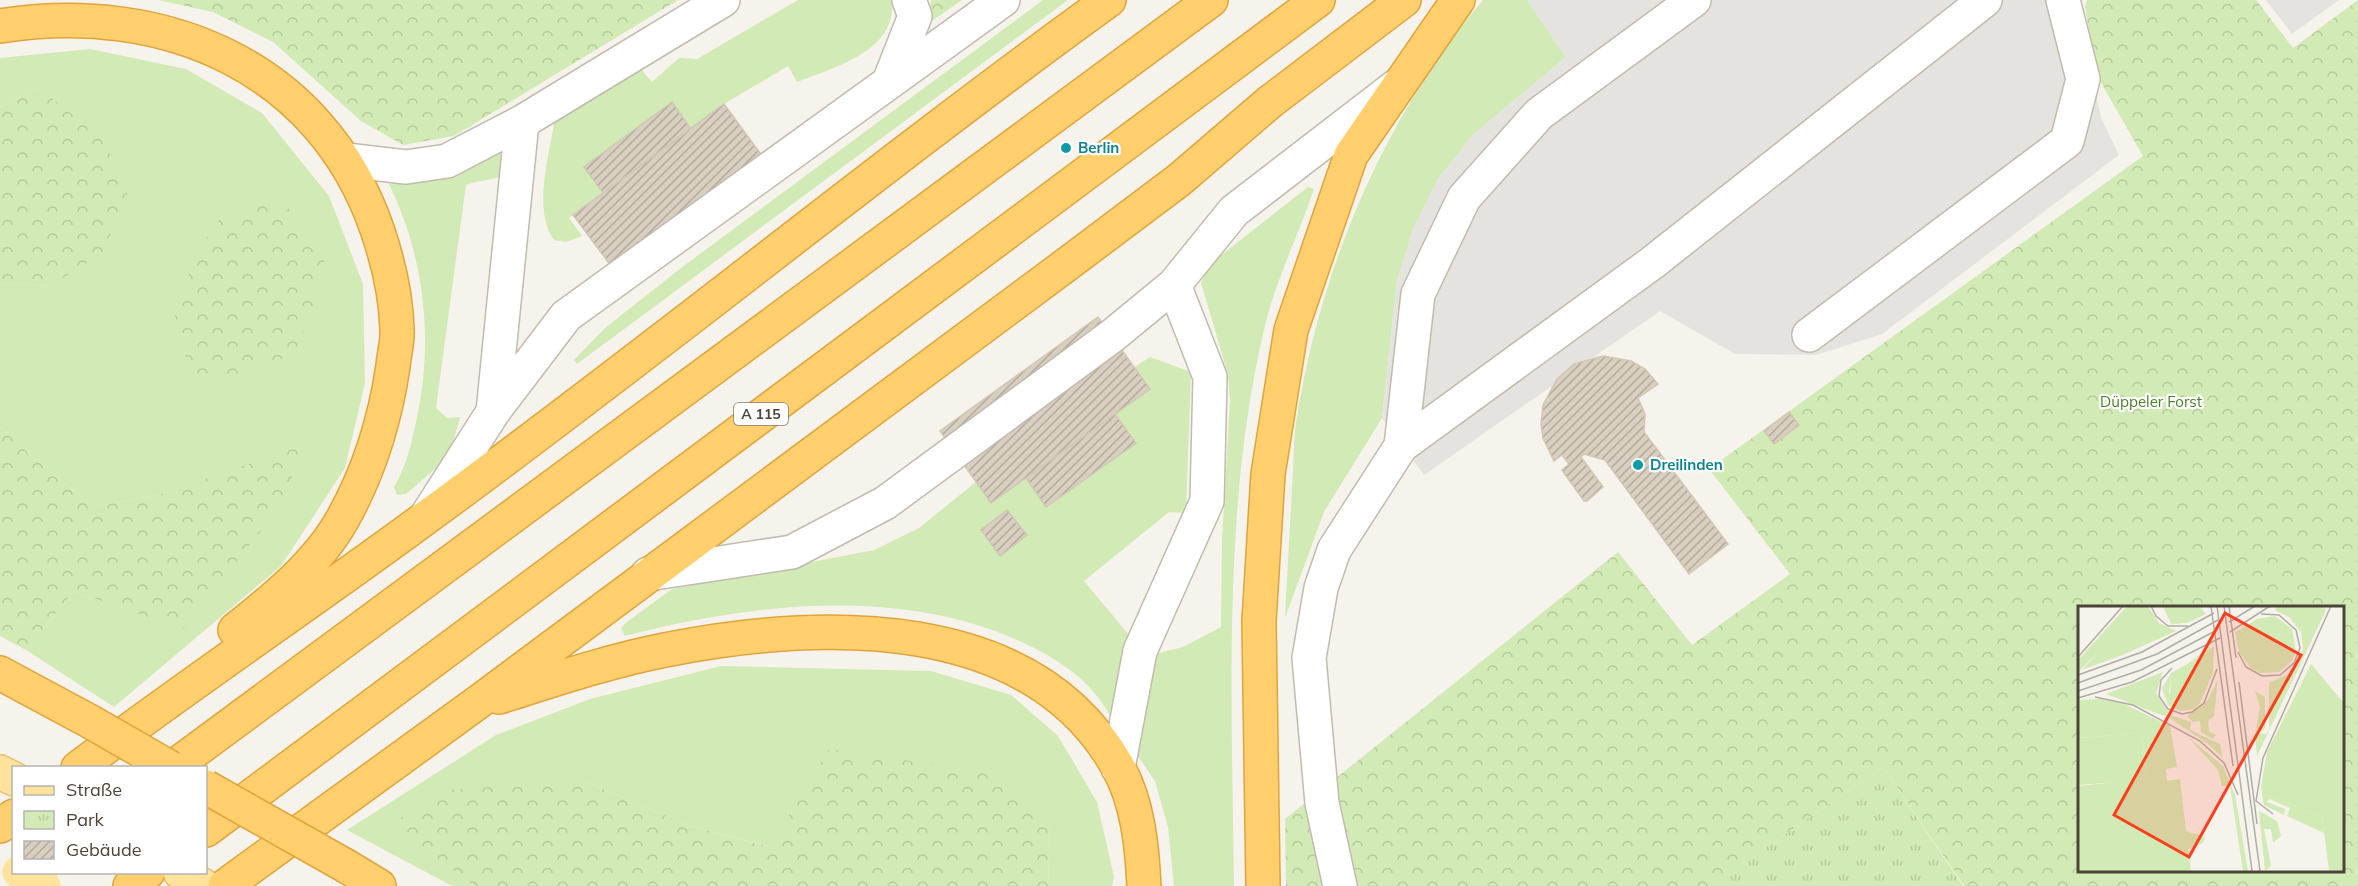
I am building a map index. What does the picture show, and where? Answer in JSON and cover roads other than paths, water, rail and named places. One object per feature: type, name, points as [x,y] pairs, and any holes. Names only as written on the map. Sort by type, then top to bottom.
[{"type":"highway","points":[[81,766],[156,709],[425,518],[963,106],[1109,0]]},
{"type":"highway","points":[[175,766],[1210,0]]},
{"type":"highway","name":"A 115","points":[[207,829],[1318,0]]},
{"type":"highway","points":[[225,886],[477,704],[648,574],[1179,180],[1271,101],[1404,0]]},
{"type":"highway","points":[[1263,886],[1259,621],[1268,474],[1291,330],[1351,155],[1458,0]]},
{"type":"highway","points":[[0,26],[26,21],[102,19],[187,34],[246,63],[282,88],[316,120],[346,160],[367,200],[382,243],[393,289],[398,332],[388,398],[366,470],[341,522],[314,558],[250,618],[165,684],[156,709]]},
{"type":"highway","points":[[477,704],[600,667],[697,644],[829,633],[907,638],[987,656],[1019,670],[1049,689],[1100,740],[1118,768],[1134,807],[1142,844],[1144,886]]},
{"type":"highway","points":[[0,673],[168,766]]},
{"type":"highway","points":[[207,788],[379,886]]},
{"type":"highway","points":[[11,886],[29,874]]},
{"type":"highway","points":[[130,886],[147,874]]},
{"type":"main road","points":[[21,874],[44,886]]},
{"type":"main road","points":[[182,874],[204,886]]},
{"type":"lane","points":[[346,160],[406,167],[447,161],[522,122],[723,0]]},
{"type":"lane","points":[[889,82],[915,16],[909,0]]},
{"type":"lane","points":[[425,518],[493,412],[567,316],[1003,0]]},
{"type":"lane","points":[[1401,446],[1418,294],[1464,198],[1539,114],[1694,0]]},
{"type":"lane","points":[[1340,886],[1322,803],[1310,658],[1321,588],[1334,550],[1401,446],[1653,263],[1985,0]]},
{"type":"lane","points":[[1809,335],[2067,141],[2083,79],[2063,0]]},
{"type":"lane","points":[[648,574],[792,552],[885,502],[1113,336],[1174,285],[1234,211],[1401,82]]},
{"type":"lane","points":[[493,412],[522,122]]},
{"type":"lane","points":[[1118,768],[1140,651],[1207,501],[1210,377],[1174,285]]},
{"type":"place","name":"Berlin","points":[[1066,148]]},
{"type":"place","name":"Dreilinden","points":[[1638,465]]},
{"type":"park label","name":"Düppeler Forst","points":[[2151,402]]}]
